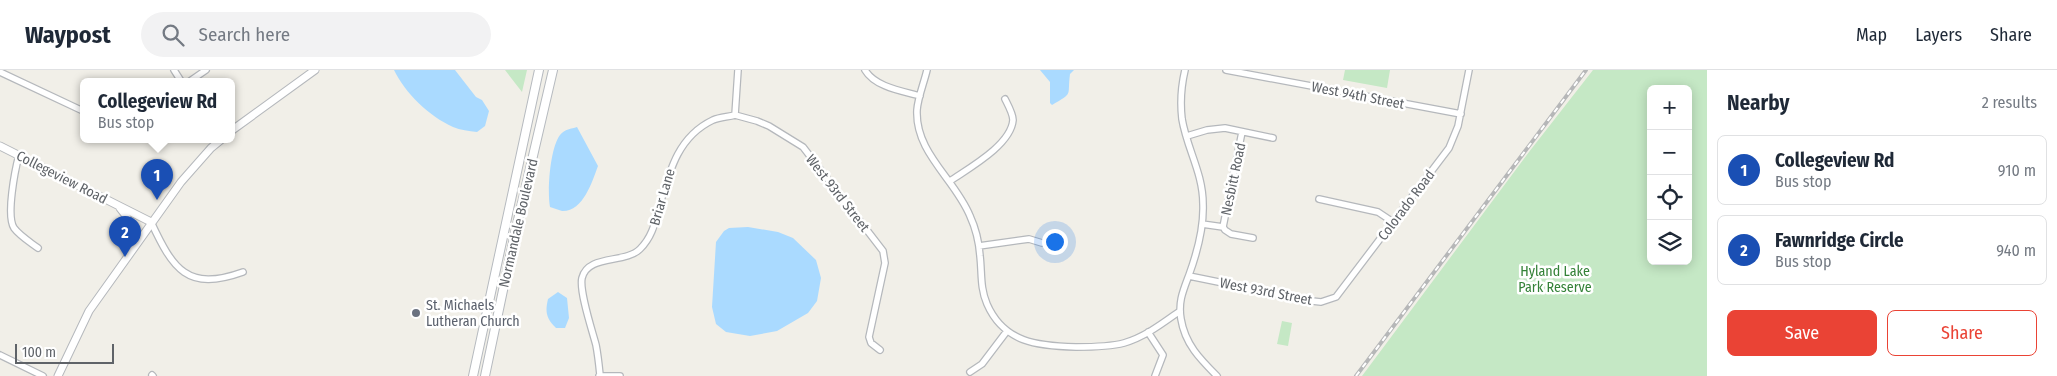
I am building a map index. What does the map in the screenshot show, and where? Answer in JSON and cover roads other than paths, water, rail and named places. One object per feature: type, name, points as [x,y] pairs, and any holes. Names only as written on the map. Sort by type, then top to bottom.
[{"type":"main road","name":"Normandale Boulevard","points":[[474,376],[539,70]]},
{"type":"main road","name":"Normandale Boulevard","points":[[485,376],[511,252],[553,70]]},
{"type":"street","points":[[194,78],[206,70]]},
{"type":"street","points":[[235,128],[315,70]]},
{"type":"street","points":[[736,115],[738,70]]},
{"type":"street","points":[[865,70],[869,78],[920,96]]},
{"type":"street","points":[[927,70],[917,108],[919,133],[923,145],[962,198],[971,217],[979,246],[982,291],[992,315],[1007,331],[1022,340],[1034,344],[1085,347],[1122,344],[1148,332],[1180,311]]},
{"type":"street","name":"Nesbitt Road","points":[[1185,70],[1181,90],[1181,105],[1187,136],[1202,187],[1202,224],[1188,276],[1181,291],[1180,311],[1184,333],[1190,346],[1204,364],[1217,376]]},
{"type":"street","name":"West 94th Street","points":[[1226,70],[1461,114]]},
{"type":"street","name":"Colorado Road","points":[[1341,291],[1449,148],[1461,114],[1469,70]]},
{"type":"street","points":[[0,72],[80,111]]},
{"type":"street","points":[[950,181],[999,145],[1009,134],[1013,119],[1005,99]]},
{"type":"street","name":"West 93rd Street","points":[[736,115],[768,126],[803,147],[882,251],[885,262],[869,336],[875,347],[880,350]]},
{"type":"street","name":"Briar Lane","points":[[600,376],[597,352],[582,286],[585,272],[595,263],[619,259],[637,252],[650,236],[670,168],[682,146],[690,137],[714,120],[736,115]]},
{"type":"street","name":"Nesbitt Road","points":[[1187,136],[1215,128],[1273,138]]},
{"type":"street","name":"Nesbitt Road","points":[[1223,227],[1242,132]]},
{"type":"street","points":[[58,376],[89,311],[181,182],[217,143]]},
{"type":"street","name":"Collegeview Road","points":[[0,146],[151,222]]},
{"type":"street","points":[[19,155],[10,216],[13,227],[26,240],[38,248]]},
{"type":"street","points":[[1318,200],[1378,212],[1393,222]]},
{"type":"street","points":[[118,205],[132,227],[128,255]]},
{"type":"street","points":[[151,222],[168,257],[185,272],[206,280],[218,280],[243,272]]},
{"type":"street","name":"Nesbitt Road","points":[[1202,224],[1223,227],[1231,234],[1253,238]]},
{"type":"street","points":[[979,246],[1029,239],[1042,243]]},
{"type":"street","name":"West 93rd Street","points":[[1188,276],[1312,301],[1328,300],[1341,291]]},
{"type":"street","points":[[970,372],[982,364],[1007,331]]},
{"type":"street","points":[[1148,332],[1163,355],[1155,376]]},
{"type":"street","points":[[0,355],[43,376]]},
{"type":"street","points":[[600,376],[620,376]]},
{"type":"water","points":[[394,70],[455,70],[476,97],[482,100],[489,111],[485,126],[477,132],[459,129],[435,117],[404,87]]},
{"type":"water","points":[[1040,70],[1074,70],[1070,74],[1067,96],[1052,105],[1050,103],[1050,82]]},
{"type":"water","points":[[577,127],[598,166],[586,195],[576,207],[562,211],[550,207],[549,181],[552,159],[560,135],[566,130]]},
{"type":"water","points":[[748,227],[778,232],[793,238],[816,260],[821,278],[817,301],[808,313],[777,331],[750,336],[726,332],[716,324],[712,307],[716,242],[724,231],[729,228]]},
{"type":"water","points":[[558,292],[567,298],[569,318],[565,328],[556,328],[547,315],[548,299]]},
{"type":"railway","points":[[1356,376],[1586,70]]},
{"type":"place","name":"Collegeview Rd","points":[[157,200]]},
{"type":"place","name":"Fawnridge Circle","points":[[125,257]]},
{"type":"place","name":"St. Michaels Lutheran Church","points":[[416,313]]},
{"type":"park label","name":"Hyland Lake Park Reserve","points":[[1555,280]]}]
